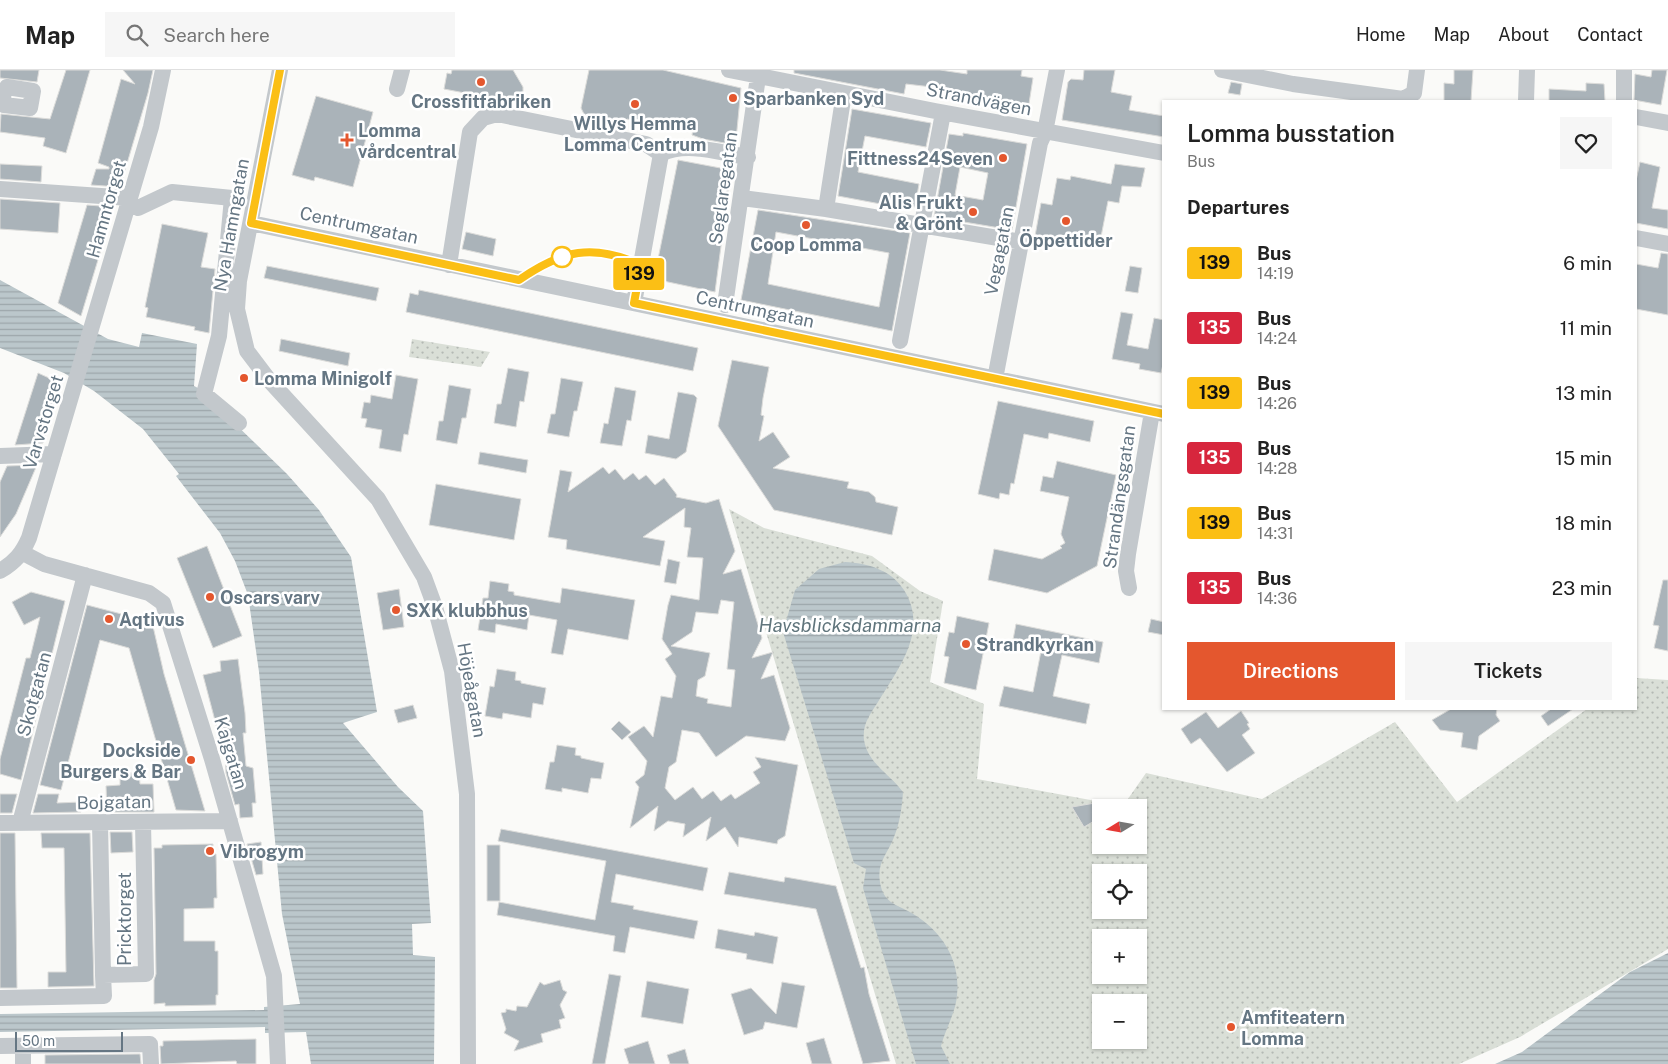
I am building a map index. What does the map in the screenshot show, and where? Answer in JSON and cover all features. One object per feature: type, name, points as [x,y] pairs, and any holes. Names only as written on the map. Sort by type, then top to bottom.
[{"type":"street","name":"Hamntorget","points":[[99,302],[134,203],[163,70]]},
{"type":"street","name":"Hamntorget","points":[[151,127],[175,70]]},
{"type":"street","name":"Nya Hamngatan","points":[[269,380],[247,351],[237,309],[239,281],[280,70]]},
{"type":"street","points":[[397,89],[402,70]]},
{"type":"street","name":"Strandvägen","points":[[729,70],[943,113],[1162,154]]},
{"type":"street","name":"Vegagatan","points":[[995,379],[1040,143],[1057,70]]},
{"type":"street","points":[[1222,70],[1293,84],[1403,100],[1414,92],[1417,70]]},
{"type":"street","points":[[1526,100],[1527,70]]},
{"type":"street","points":[[1624,70],[1624,100]]},
{"type":"street","name":"Seglaregatan","points":[[725,305],[748,157],[758,77]]},
{"type":"street","points":[[826,209],[844,93]]},
{"type":"street","points":[[900,341],[943,113]]},
{"type":"street","points":[[449,265],[470,132],[482,118],[498,114],[609,136],[646,144],[662,154]]},
{"type":"street","points":[[1637,117],[1668,123]]},
{"type":"street","points":[[634,303],[662,154],[673,147],[748,157]]},
{"type":"street","points":[[0,189],[134,203],[172,192],[232,198],[219,336],[204,394],[239,423]]},
{"type":"street","points":[[742,198],[826,209],[1022,242]]},
{"type":"street","name":"Centrumgatan","points":[[251,223],[1158,413]]},
{"type":"street","points":[[1637,238],[1668,244]]},
{"type":"street","name":"Varvstorget","points":[[23,553],[99,302]]},
{"type":"street","name":"Höjeågatan","points":[[269,380],[378,499],[412,553],[424,577],[435,607],[452,671],[467,794],[468,1064]]},
{"type":"street","name":"Strandängsgatan","points":[[1129,588],[1126,571],[1128,554],[1158,413]]},
{"type":"street","points":[[0,456],[54,454]]},
{"type":"street","points":[[0,571],[13,563],[23,553]]},
{"type":"street","name":"Kajgatan","points":[[23,553],[44,564],[150,593],[163,602],[230,821],[274,976],[278,1064]]},
{"type":"street","name":"Skotgatan","points":[[20,823],[86,575]]},
{"type":"street","name":"Bojgatan","points":[[0,823],[230,821]]},
{"type":"street","name":"Pricktorget","points":[[100,822],[103,975],[146,974],[143,822]]},
{"type":"street","points":[[0,998],[104,996],[103,975]]},
{"type":"street","points":[[0,1046],[150,1044],[151,1064]]},
{"type":"street","points":[[23,1046],[23,1064]]},
{"type":"shaded area","points":[[412,339],[490,352],[481,367],[409,357]]},
{"type":"shaded area","points":[[729,509],[764,528],[872,556],[920,591],[943,601],[930,682],[984,704],[977,779],[1092,800],[1092,854],[1148,854],[1148,799],[1128,799],[1146,773],[1262,799],[1395,722],[1457,802],[1586,710],[1637,710],[1637,678],[1668,680],[1668,949],[1520,1037],[1459,1064],[896,1064]]},
{"type":"water","points":[[0,280],[108,339],[139,347],[142,333],[197,344],[194,386],[287,474],[319,510],[351,557],[377,712],[343,723],[398,787],[423,811],[431,923],[412,924],[413,955],[435,957],[434,1064],[311,1064],[306,1032],[265,1033],[265,1027],[0,1032],[0,1014],[264,1010],[264,1007],[300,1004],[282,914],[259,672],[248,595],[235,561],[220,533],[176,476],[179,474],[143,429],[94,391],[64,373],[0,348]]},
{"type":"water","name":"Havsblicksdammarna","points":[[845,562],[870,566],[893,577],[904,590],[911,605],[913,620],[908,648],[902,662],[867,720],[864,729],[864,740],[870,756],[903,792],[898,826],[881,866],[881,887],[885,896],[891,902],[919,918],[938,935],[946,945],[955,968],[957,981],[956,1001],[941,1046],[950,1064],[916,1064],[863,888],[866,869],[854,863],[783,632],[795,590],[819,569]]},
{"type":"water","points":[[1668,953],[1668,1064],[1495,1064],[1522,1052],[1630,972]]},
{"type":"building","points":[[0,70],[39,70],[37,82],[0,78]]},
{"type":"building","points":[[66,70],[90,70],[66,153],[43,146],[45,138],[0,132],[1,114],[50,119]]},
{"type":"building","points":[[123,70],[153,70],[148,93],[120,187],[91,185],[96,169],[109,169],[109,167],[98,163],[121,79],[135,84]]},
{"type":"building","name":"Crossfitfabriken","points":[[452,70],[513,70],[523,87],[523,92],[507,101],[444,89],[447,73],[451,74]]},
{"type":"building","points":[[589,70],[663,70],[741,88],[736,140],[730,144],[692,135],[693,129],[676,126],[672,129],[627,119],[623,123],[584,114],[581,108]]},
{"type":"building","points":[[794,70],[940,70],[967,74],[967,70],[1022,70],[1021,76],[1033,78],[1028,110],[997,105],[997,108],[948,99],[949,89],[906,84],[904,94],[794,73]]},
{"type":"building","points":[[1084,70],[1115,70],[1111,92],[1132,96],[1129,110],[1162,116],[1162,137],[1062,120],[1068,82],[1071,79],[1083,80]]},
{"type":"building","points":[[1454,70],[1473,70],[1471,100],[1444,100],[1444,83],[1454,84]]},
{"type":"building","points":[[1652,70],[1667,70],[1661,105],[1634,100],[1635,74],[1651,77]]},
{"type":"building","points":[[1231,82],[1242,84],[1240,95],[1228,93]]},
{"type":"building","points":[[1586,83],[1604,84],[1605,100],[1549,100],[1549,89],[1586,91]]},
{"type":"building","name":"Lomma vårdcentral","points":[[316,96],[373,112],[353,187],[315,177],[314,181],[292,175]]},
{"type":"building","points":[[852,109],[931,123],[926,147],[865,136],[858,172],[919,184],[915,207],[903,205],[902,208],[838,196]]},
{"type":"building","points":[[963,133],[1027,144],[1012,230],[934,217],[949,134],[963,136]],"holes":[[[960,167],[988,173],[983,200],[955,195]]]},
{"type":"building","points":[[678,160],[731,170],[715,292],[654,279]]},
{"type":"building","points":[[1640,162],[1660,167],[1652,208],[1668,210],[1668,229],[1637,223],[1637,176]]},
{"type":"building","points":[[0,164],[42,166],[41,182],[0,179]]},
{"type":"building","name":"Öppettider","points":[[1115,164],[1145,168],[1141,187],[1122,186],[1119,203],[1108,201],[1099,247],[1035,236],[1041,203],[1052,205],[1057,178],[1070,180],[1071,176],[1111,184]]},
{"type":"building","points":[[0,199],[60,203],[58,233],[0,229]]},
{"type":"building","points":[[87,205],[114,207],[81,316],[58,303]]},
{"type":"building","points":[[758,210],[910,233],[892,331],[741,300]],"holes":[[[776,232],[889,253],[879,307],[768,284]]]},
{"type":"building","points":[[162,224],[208,233],[201,267],[215,269],[209,333],[194,330],[195,327],[146,317],[148,308],[145,307]]},
{"type":"building","points":[[466,232],[496,239],[493,256],[462,249]]},
{"type":"building","points":[[1661,253],[1668,254],[1668,315],[1637,309],[1637,264],[1658,268]]},
{"type":"building","points":[[267,266],[379,288],[376,301],[264,278]]},
{"type":"building","points":[[1130,266],[1142,268],[1138,293],[1125,291]]},
{"type":"building","points":[[419,290],[698,348],[693,371],[406,312],[410,293],[418,295]]},
{"type":"building","points":[[1121,312],[1133,314],[1127,345],[1148,349],[1154,318],[1162,320],[1161,373],[1139,369],[1140,364],[1112,359]]},
{"type":"building","points":[[281,339],[350,353],[348,366],[279,351]]},
{"type":"building","points":[[732,360],[769,367],[763,398],[761,415],[764,416],[759,441],[773,432],[790,457],[773,468],[849,482],[847,488],[869,492],[875,497],[876,502],[898,507],[892,535],[774,510],[718,426]]},
{"type":"building","points":[[508,368],[529,372],[524,402],[520,401],[516,427],[494,423],[497,404],[501,404]]},
{"type":"building","points":[[38,373],[60,383],[43,443],[15,445]]},
{"type":"building","points":[[396,375],[418,379],[408,435],[404,434],[401,452],[379,448],[382,430],[365,427],[367,419],[361,418],[364,402],[370,403],[371,395],[392,399]]},
{"type":"building","points":[[561,378],[583,382],[577,411],[574,411],[569,437],[547,433],[551,414],[555,414]]},
{"type":"building","points":[[449,385],[471,389],[466,418],[462,418],[457,444],[436,440],[439,421],[443,421]]},
{"type":"building","points":[[615,387],[636,391],[631,421],[627,420],[622,446],[600,443],[604,423],[608,424]]},
{"type":"building","points":[[678,392],[694,395],[697,398],[686,452],[676,459],[645,453],[648,435],[669,439]]},
{"type":"building","points":[[998,401],[1094,421],[1090,442],[1049,433],[1048,439],[1024,434],[1014,484],[1011,483],[1009,495],[1000,493],[999,499],[978,494]]},
{"type":"building","points":[[480,452],[528,460],[526,473],[478,464]]},
{"type":"building","points":[[1057,461],[1116,475],[1097,566],[1047,593],[988,580],[994,549],[1042,559],[1062,548],[1060,546],[1065,543],[1061,534],[1069,497],[1040,491],[1043,476],[1053,478]]},
{"type":"building","points":[[37,465],[16,514],[0,537],[0,482],[7,466]]},
{"type":"building","points":[[603,467],[609,474],[615,469],[624,480],[633,473],[639,480],[646,475],[655,485],[664,478],[677,495],[676,497],[706,503],[719,499],[735,551],[723,574],[741,569],[762,638],[752,658],[773,652],[761,679],[774,675],[790,728],[785,741],[746,736],[716,757],[699,733],[682,730],[676,762],[669,767],[665,788],[675,800],[693,787],[702,799],[713,791],[721,801],[731,794],[735,799],[760,783],[753,772],[761,767],[755,757],[798,765],[785,836],[778,840],[777,844],[739,837],[738,847],[725,827],[706,841],[711,817],[683,837],[685,824],[668,821],[654,831],[658,806],[630,828],[639,787],[635,782],[644,775],[647,761],[628,737],[644,726],[653,737],[661,696],[672,698],[676,676],[665,659],[672,654],[662,639],[668,605],[671,595],[699,600],[703,558],[687,557],[691,528],[684,527],[685,508],[643,537],[665,541],[660,566],[566,549],[567,540],[548,537],[560,470],[572,472],[568,492]],"holes":[[[721,600],[734,602],[727,669],[735,670],[731,707],[707,703],[708,699],[696,696],[698,680],[705,676],[710,653],[671,646],[692,632],[696,612],[718,614]]]},
{"type":"building","points":[[436,484],[521,499],[514,540],[429,525]]},
{"type":"building","name":"Oscars varv","points":[[207,546],[242,636],[213,648],[177,558]]},
{"type":"building","points":[[668,559],[680,562],[676,584],[664,582]]},
{"type":"building","points":[[1663,580],[1668,580],[1668,651],[1654,648],[1659,626],[1653,625]]},
{"type":"building","points":[[490,581],[509,584],[508,591],[514,592],[514,595],[560,603],[562,588],[635,600],[628,640],[568,629],[563,655],[551,653],[557,620],[529,615],[527,630],[496,624],[495,633],[478,630],[483,598],[488,598]]},
{"type":"building","points":[[399,589],[404,627],[383,630],[377,593]]},
{"type":"building","points":[[31,592],[65,601],[21,780],[0,774],[0,759],[26,658],[30,658],[40,617],[24,625],[12,602]]},
{"type":"building","points":[[87,605],[152,622],[164,674],[205,811],[176,810],[129,648],[100,640],[61,790],[40,785]]},
{"type":"building","name":"Strandkyrkan","points":[[957,616],[989,623],[976,690],[944,683],[949,657],[944,656],[949,632],[954,633]]},
{"type":"building","points":[[1151,619],[1162,622],[1162,635],[1148,632]]},
{"type":"building","points":[[1016,624],[1103,642],[1099,663],[1062,655],[1053,696],[1090,704],[1086,724],[999,706],[1004,686],[1033,692],[1041,651],[1012,645]]},
{"type":"building","points":[[238,659],[245,713],[246,733],[243,733],[246,766],[253,768],[256,803],[252,803],[253,817],[240,818],[239,804],[235,805],[226,773],[224,731],[218,732],[203,675],[221,671],[220,661]]},
{"type":"building","points":[[497,669],[516,672],[515,680],[521,681],[521,683],[546,688],[543,705],[533,703],[531,718],[503,713],[502,719],[485,716],[490,686],[494,687]]},
{"type":"building","points":[[413,705],[417,718],[398,723],[394,710]]},
{"type":"building","points":[[1449,710],[1497,710],[1496,715],[1500,721],[1479,736],[1477,750],[1461,747],[1463,733],[1440,730],[1432,720]]},
{"type":"building","points":[[1550,710],[1572,710],[1548,726],[1541,716]]},
{"type":"building","points":[[1241,711],[1249,723],[1247,724],[1250,729],[1242,735],[1255,753],[1227,772],[1200,738],[1191,744],[1181,729],[1206,712],[1218,728]]},
{"type":"building","points":[[619,721],[631,732],[622,740],[611,729]]},
{"type":"building","points":[[557,745],[576,748],[575,755],[604,763],[601,779],[591,778],[588,793],[562,788],[562,792],[545,789],[550,762],[554,762]]},
{"type":"building","points":[[120,773],[139,773],[140,784],[153,784],[154,812],[107,812],[106,786],[120,785]]},
{"type":"building","points":[[0,794],[17,794],[12,813],[0,813]]},
{"type":"building","points":[[38,794],[59,794],[57,803],[81,802],[81,812],[33,813]]},
{"type":"building","points":[[1092,804],[1092,822],[1084,827],[1072,807]]},
{"type":"building","points":[[501,829],[708,868],[703,891],[616,874],[611,902],[634,906],[633,909],[698,921],[694,939],[630,927],[625,953],[613,951],[615,936],[497,915],[499,902],[595,920],[606,861],[498,841]]},
{"type":"building","points":[[110,832],[132,832],[133,852],[111,853]]},
{"type":"building","points":[[0,833],[15,833],[17,988],[0,988]]},
{"type":"building","points":[[41,833],[90,833],[94,986],[48,987],[48,972],[66,972],[64,848],[42,848]]},
{"type":"building","points":[[261,842],[263,874],[256,875],[247,844]]},
{"type":"building","points":[[213,844],[213,854],[216,854],[217,898],[214,898],[214,908],[184,909],[184,941],[215,941],[215,951],[218,951],[218,995],[216,995],[216,1005],[165,1006],[165,1003],[154,1004],[154,980],[156,974],[154,848],[162,848],[162,845]]},
{"type":"building","points":[[487,845],[500,845],[500,901],[487,901]]},
{"type":"building","points":[[729,872],[784,882],[785,877],[836,886],[861,968],[864,967],[869,994],[890,1061],[863,1064],[816,909],[724,894]]},
{"type":"building","points":[[718,929],[754,936],[755,932],[778,937],[773,964],[746,959],[747,954],[715,948]]},
{"type":"building","points":[[609,974],[621,976],[605,1064],[592,1064]]},
{"type":"building","points":[[560,980],[563,990],[567,992],[560,1005],[565,1018],[559,1020],[561,1028],[541,1034],[543,1042],[514,1051],[519,1041],[504,1033],[506,1029],[501,1013],[506,1012],[506,1009],[516,1011],[517,1006],[527,1007],[540,982],[544,985]]},
{"type":"building","points":[[647,981],[689,989],[683,1024],[641,1017]]},
{"type":"building","points":[[782,982],[805,986],[797,1028],[765,1022],[763,1029],[744,1035],[731,994],[751,988],[776,1014]]},
{"type":"building","points":[[824,1038],[832,1064],[812,1064],[806,1043]]},
{"type":"building","points":[[256,1039],[256,1064],[237,1064],[236,1061],[161,1064],[160,1046],[163,1046],[163,1041]]},
{"type":"building","points":[[648,1041],[655,1064],[629,1064],[624,1049]]},
{"type":"building","points":[[685,1049],[689,1064],[670,1064],[667,1055]]},
{"type":"building","points":[[140,1054],[141,1064],[45,1064],[45,1055]]},
{"type":"bus line","name":"139","points":[[280,70],[251,223],[519,280],[535,268],[552,259],[590,252],[620,255],[641,265],[634,303],[1162,414]]},
{"type":"place","name":"Crossfitfabriken","points":[[481,82]]},
{"type":"place","name":"Sparbanken Syd","points":[[733,98]]},
{"type":"place","name":"Willys Hemma Lomma Centrum","points":[[635,104]]},
{"type":"place","name":"Lomma vårdcentral","points":[[347,140]]},
{"type":"place","name":"Fittness24Seven","points":[[1003,158]]},
{"type":"place","name":"Alis Frukt & Grönt","points":[[973,212]]},
{"type":"place","name":"Öppettider","points":[[1066,221]]},
{"type":"place","name":"Coop Lomma","points":[[806,225]]},
{"type":"place","name":"Lomma Minigolf","points":[[244,378]]},
{"type":"place","name":"Oscars varv","points":[[210,597]]},
{"type":"place","name":"SXK klubbhus","points":[[396,610]]},
{"type":"place","name":"Aqtivus","points":[[109,619]]},
{"type":"place","name":"Strandkyrkan","points":[[966,644]]},
{"type":"place","name":"Dockside Burgers & Bar","points":[[191,760]]},
{"type":"place","name":"Vibrogym","points":[[210,851]]},
{"type":"place","name":"Amfiteatern Lomma","points":[[1231,1027]]}]
